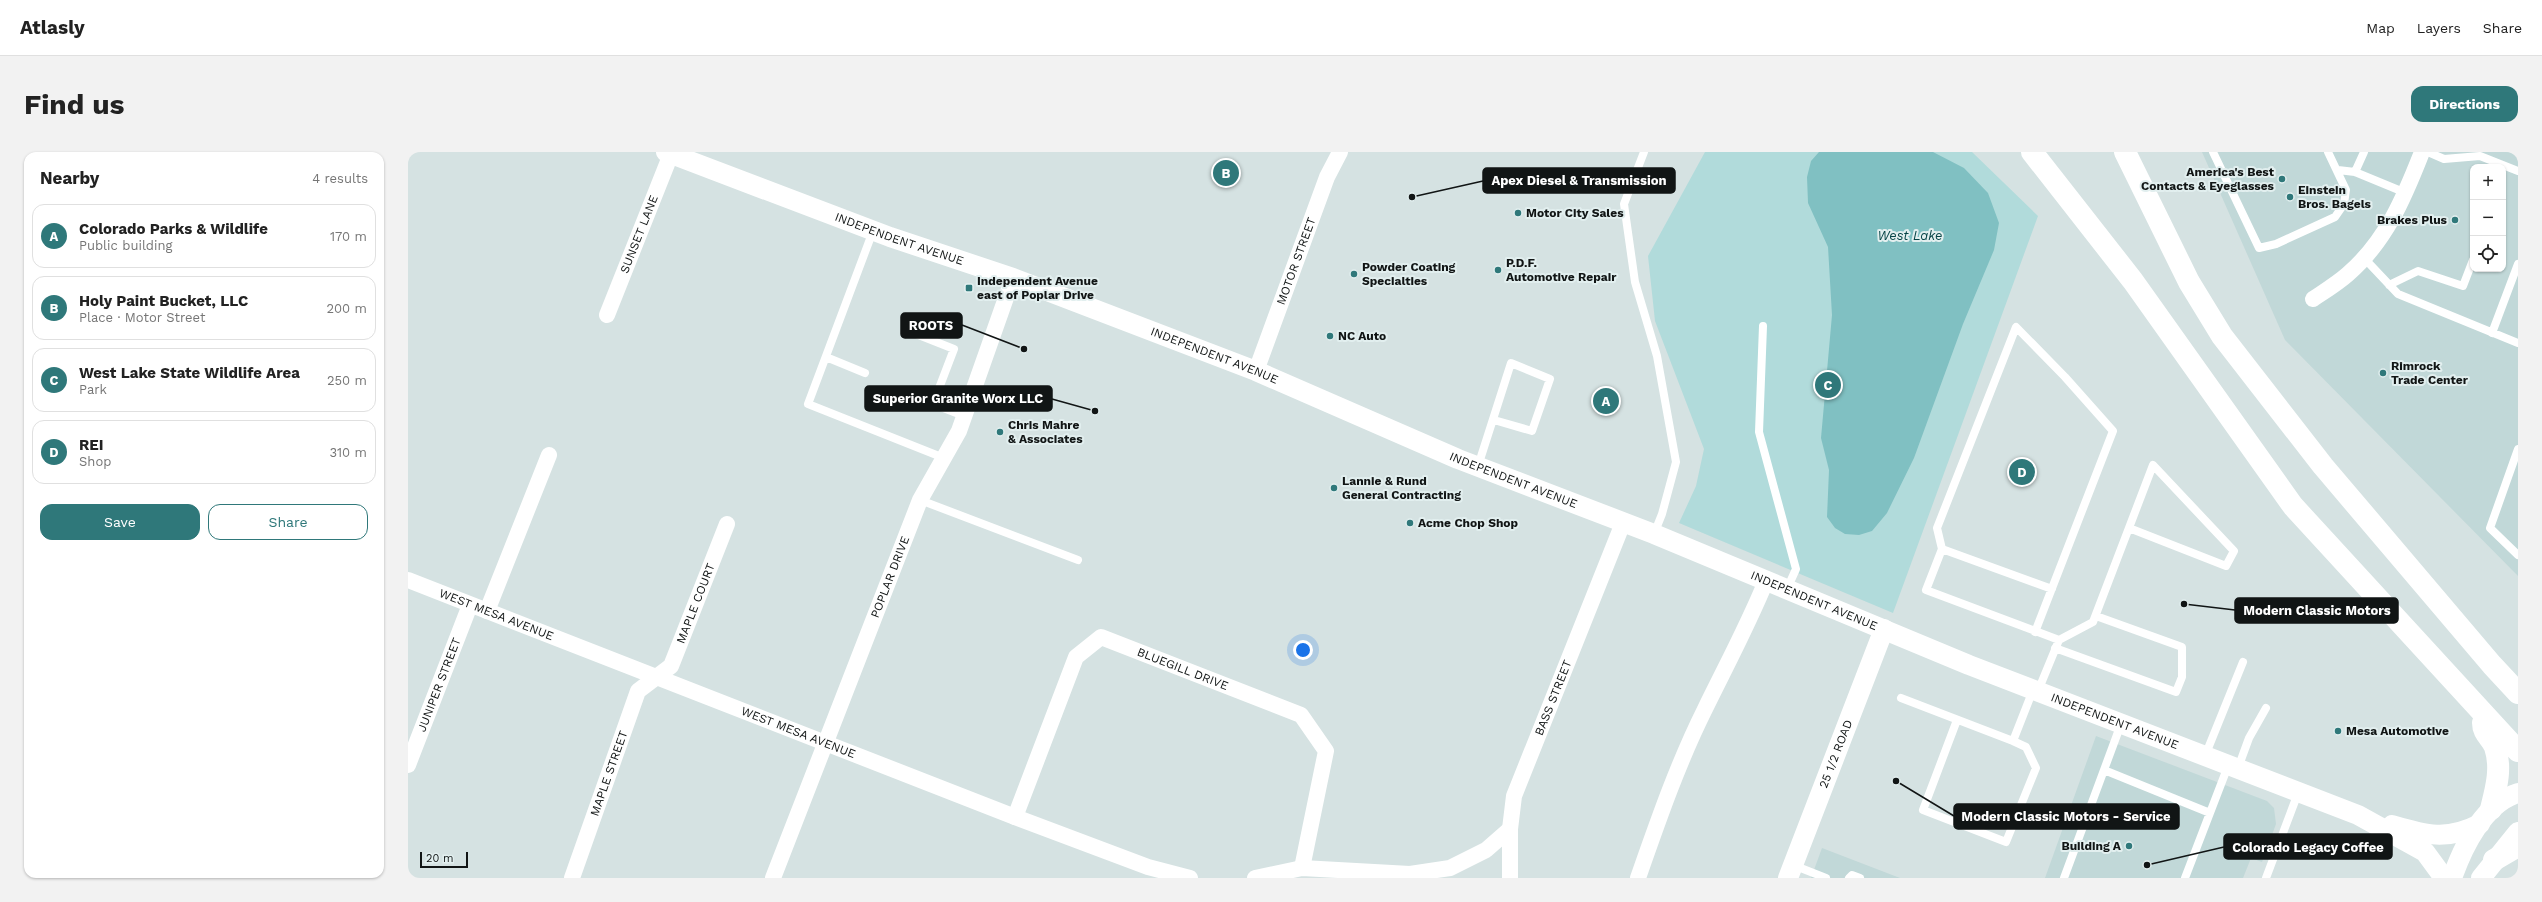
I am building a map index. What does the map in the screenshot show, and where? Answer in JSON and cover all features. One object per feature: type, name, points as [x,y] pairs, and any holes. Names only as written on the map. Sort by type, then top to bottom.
[{"type":"highway","points":[[2032,152],[2133,281],[2293,506],[2518,751]]},
{"type":"highway","points":[[2125,152],[2189,282],[2222,336],[2323,466],[2492,665],[2518,693]]},
{"type":"highway","points":[[2492,665],[2518,673]]},
{"type":"highway","points":[[2483,712],[2483,730],[2494,746],[2498,762],[2497,782],[2486,817]]},
{"type":"highway","points":[[2494,860],[2518,846]]},
{"type":"street","name":"MOTOR STREET","points":[[1256,371],[1327,177],[1340,152]]},
{"type":"street","points":[[2313,299],[2348,274],[2364,258],[2383,235],[2406,193],[2422,152]]},
{"type":"street","name":"INDEPENDENT AVENUE","points":[[669,153],[873,231],[1013,278],[1256,371],[1478,466],[1654,534],[2036,691],[2358,816],[2408,830],[2440,836],[2463,833],[2486,817]]},
{"type":"street","name":"SUNSET LANE","points":[[607,315],[669,153]]},
{"type":"street","name":"POPLAR DRIVE","points":[[773,878],[920,500],[959,431],[1013,278]]},
{"type":"street","points":[[487,611],[549,455]]},
{"type":"street","name":"BASS STREET","points":[[1510,878],[1510,829],[1514,796],[1623,522]]},
{"type":"street","name":"MAPLE COURT","points":[[657,677],[671,666],[727,524]]},
{"type":"street","name":"WEST MESA AVENUE","points":[[408,580],[1015,817],[1148,867],[1190,878]]},
{"type":"street","points":[[1638,878],[1664,804],[1705,710],[1750,621],[1766,581]]},
{"type":"street","name":"JUNIPER STREET","points":[[408,765],[470,605]]},
{"type":"street","name":"25 1/2 ROAD","points":[[1790,872],[1884,629]]},
{"type":"street","name":"BLUEGILL DRIVE","points":[[1015,817],[1076,657],[1101,637],[1301,715],[1326,751],[1302,868]]},
{"type":"street","name":"MAPLE STREET","points":[[572,878],[638,691],[657,677]]},
{"type":"street","name":"INDEPENDENT AVENUE","points":[[2452,878],[2463,851],[2486,817],[2506,796],[2518,793]]},
{"type":"street","name":"INDEPENDENT AVENUE","points":[[2358,816],[2424,852],[2444,878]]},
{"type":"street","points":[[1255,878],[1302,868],[1410,874],[1450,868],[1486,850],[1510,829]]},
{"type":"street","points":[[2481,878],[2518,832]]},
{"type":"lane","points":[[1644,152],[1624,204],[1635,282],[1657,356],[1676,462],[1662,514],[1654,534]]},
{"type":"lane","points":[[2213,152],[2259,248],[2276,244],[2334,217],[2344,204],[2346,190],[2338,170],[2328,152]]},
{"type":"lane","points":[[2356,172],[2364,152]]},
{"type":"lane","points":[[2428,152],[2444,159],[2480,156],[2518,171]]},
{"type":"lane","points":[[2338,170],[2356,172],[2406,193]]},
{"type":"lane","points":[[873,231],[808,404],[944,458]]},
{"type":"lane","points":[[2364,258],[2398,294],[2518,343]]},
{"type":"lane","points":[[2492,333],[2518,264]]},
{"type":"lane","points":[[2389,285],[2418,271],[2463,286],[2470,268]]},
{"type":"lane","points":[[1763,326],[1759,432],[1796,569],[1787,589]]},
{"type":"lane","points":[[2035,632],[2113,431],[2065,377],[2016,327],[1937,528],[1942,549],[1926,590],[2035,632],[2057,644],[2176,692],[2182,677],[2182,648],[2096,616]]},
{"type":"lane","points":[[916,334],[954,349],[933,404],[964,416]]},
{"type":"lane","points":[[826,357],[865,373]]},
{"type":"lane","points":[[1478,466],[1494,420],[1511,363],[1550,378],[1532,431],[1494,420]]},
{"type":"lane","points":[[2518,449],[2490,528],[2518,555]]},
{"type":"lane","points":[[2013,741],[2057,644],[2093,622],[2153,464],[2234,551],[2226,566],[2129,528]]},
{"type":"lane","points":[[920,500],[1078,560]]},
{"type":"lane","points":[[1942,549],[2052,589]]},
{"type":"lane","points":[[2205,757],[2243,662]]},
{"type":"lane","points":[[1901,698],[2026,747],[2036,768],[2006,842],[1923,810],[1957,720]]},
{"type":"lane","points":[[2185,878],[2210,813],[2233,767],[2266,708]]},
{"type":"lane","points":[[2064,878],[2121,724]]},
{"type":"lane","points":[[2104,770],[2210,813]]},
{"type":"lane","points":[[2266,878],[2298,792]]},
{"type":"lane","points":[[1790,872],[1826,878]]},
{"type":"lane","points":[[1849,878],[1852,875],[1860,878]]},
{"type":"shaded area","points":[[1705,152],[1972,152],[2038,216],[1893,613],[1679,523],[1696,486],[1704,449],[1655,321],[1648,256]]},
{"type":"shaded area","points":[[2202,152],[2518,152],[2518,576],[2285,340]]},
{"type":"shaded area","points":[[2096,736],[2267,801],[2274,808],[2276,824],[2262,862],[2251,858],[2243,878],[2045,878]]},
{"type":"shaded area","points":[[1822,848],[1900,878],[1811,878]]},
{"type":"water","name":"West Lake","points":[[1819,152],[1933,152],[1964,168],[1988,193],[1999,223],[1994,250],[1963,324],[1914,458],[1887,513],[1872,531],[1859,535],[1845,534],[1835,528],[1827,517],[1829,470],[1821,438],[1832,315],[1828,247],[1808,203],[1807,177],[1811,161]]},
{"type":"place","name":"Holy Paint Bucket, LLC","points":[[1226,173]]},
{"type":"place","name":"America's Best Contacts & Eyeglasses","points":[[2282,179]]},
{"type":"place","name":"Apex Diesel & Transmission","points":[[1412,197]]},
{"type":"place","name":"Einstein Bros. Bagels","points":[[2290,197]]},
{"type":"place","name":"Motor City Sales","points":[[1518,213]]},
{"type":"place","name":"Brakes Plus","points":[[2455,220]]},
{"type":"place","name":"P.D.F. Automotive Repair","points":[[1498,270]]},
{"type":"place","name":"Powder Coating Specialties","points":[[1354,274]]},
{"type":"place","name":"Independent Avenue east of Poplar Drive","points":[[969,288]]},
{"type":"place","name":"NC Auto","points":[[1330,336]]},
{"type":"place","name":"ROOTS","points":[[1024,349]]},
{"type":"place","name":"Rimrock Trade Center","points":[[2383,373]]},
{"type":"place","name":"West Lake State Wildlife Area","points":[[1828,385]]},
{"type":"place","name":"Colorado Parks & Wildlife","points":[[1606,401]]},
{"type":"place","name":"Superior Granite Worx LLC","points":[[1095,411]]},
{"type":"place","name":"Chris Mahre & Associates","points":[[1000,432]]},
{"type":"place","name":"REI","points":[[2022,472]]},
{"type":"place","name":"Lannie & Rund General Contracting","points":[[1334,488]]},
{"type":"place","name":"Acme Chop Shop","points":[[1410,523]]},
{"type":"place","name":"Modern Classic Motors","points":[[2184,604]]},
{"type":"place","name":"Mesa Automotive","points":[[2338,731]]},
{"type":"place","name":"Modern Classic Motors - Service","points":[[1896,781]]},
{"type":"place","name":"Building A","points":[[2129,846]]},
{"type":"place","name":"Colorado Legacy Coffee","points":[[2147,865]]}]
